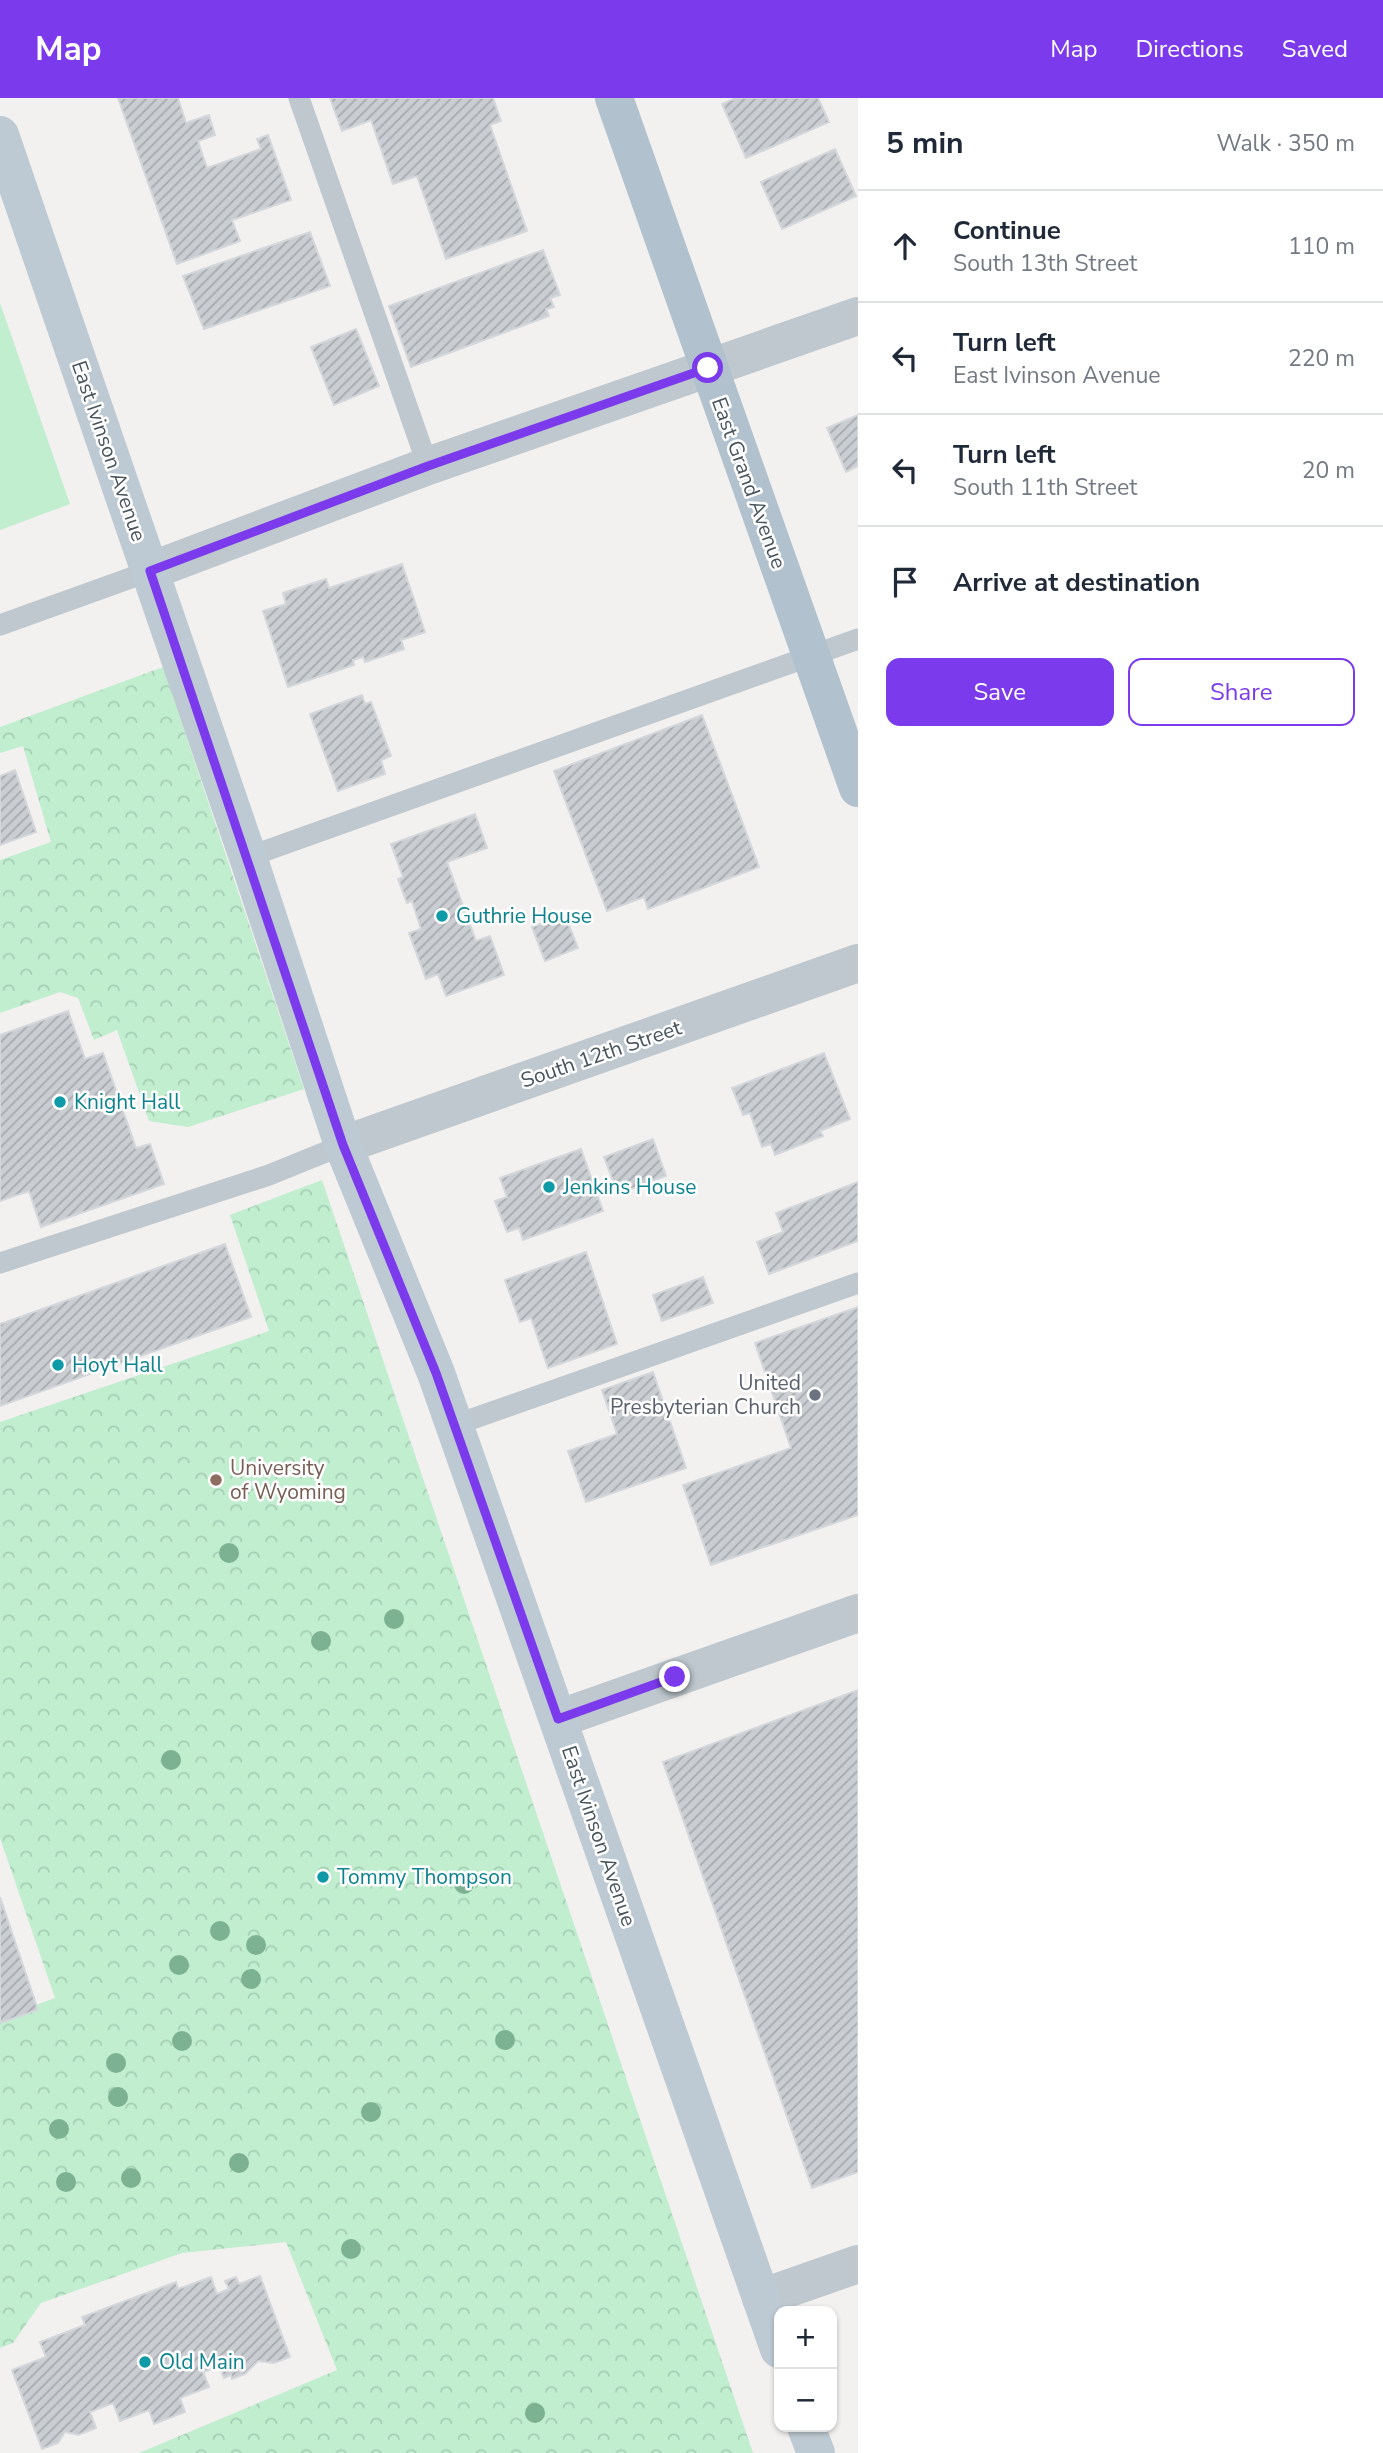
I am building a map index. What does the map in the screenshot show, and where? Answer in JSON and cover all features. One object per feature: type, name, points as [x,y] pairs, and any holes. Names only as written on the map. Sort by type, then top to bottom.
[{"type":"main road","name":"East Grand Avenue","points":[[614,98],[858,788]]},
{"type":"street","name":"East Ivinson Avenue","points":[[0,135],[248,856],[343,1145],[455,1425],[774,2335]]},
{"type":"street","points":[[150,571],[428,466],[858,316]]},
{"type":"street","name":"South 12th Street","points":[[343,1145],[858,963]]},
{"type":"street","points":[[558,1719],[858,1613]]},
{"type":"street","points":[[761,2298],[858,2264]]},
{"type":"street","points":[[808,2432],[816,2453]]},
{"type":"lane","points":[[299,98],[428,466]]},
{"type":"lane","points":[[0,625],[150,571]]},
{"type":"lane","points":[[248,856],[858,639]]},
{"type":"lane","points":[[0,1263],[269,1175],[343,1145]]},
{"type":"lane","points":[[455,1425],[858,1283]]},
{"type":"green space","points":[[0,303],[70,504],[0,530]]},
{"type":"green space","points":[[163,667],[304,1089],[188,1127],[149,1121],[117,1030],[94,1040],[78,998],[60,992],[0,1013],[0,860],[51,842],[23,746],[0,753],[0,727]]},
{"type":"green space","points":[[322,1180],[753,2453],[139,2453],[337,2370],[286,2242],[182,2253],[41,2303],[13,2343],[0,2348],[0,2018],[55,1998],[0,1838],[0,1422],[269,1331],[230,1215]]},
{"type":"building","points":[[118,98],[178,98],[186,123],[209,115],[215,135],[198,141],[207,168],[261,149],[257,139],[268,135],[291,200],[232,220],[240,241],[177,264]]},
{"type":"building","points":[[330,98],[493,98],[501,121],[490,125],[527,231],[446,259],[417,176],[393,184],[371,120],[342,131]]},
{"type":"building","points":[[736,98],[818,98],[829,122],[746,158],[722,104]]},
{"type":"building","points":[[835,149],[856,196],[782,229],[761,182]]},
{"type":"building","points":[[310,232],[330,286],[204,329],[183,276]]},
{"type":"building","points":[[543,250],[560,295],[550,298],[554,307],[546,309],[549,316],[411,367],[389,306]]},
{"type":"building","points":[[356,329],[379,386],[334,405],[311,347]]},
{"type":"building","points":[[858,415],[858,466],[846,472],[827,428]]},
{"type":"building","points":[[402,564],[425,632],[401,640],[404,649],[365,662],[363,657],[353,660],[354,665],[288,687],[263,611],[286,604],[283,593],[326,579],[329,588]]},
{"type":"building","points":[[362,695],[365,704],[371,702],[391,756],[381,760],[385,774],[338,791],[310,714]]},
{"type":"building","points":[[702,715],[759,867],[648,909],[644,897],[607,911],[554,771]]},
{"type":"building","points":[[15,770],[36,832],[0,845],[0,776]]},
{"type":"building","name":"Guthrie House","points":[[475,814],[487,848],[447,862],[476,941],[490,936],[504,975],[446,996],[438,974],[426,979],[409,933],[421,929],[412,901],[407,903],[398,879],[403,877],[391,844]]},
{"type":"building","points":[[565,915],[578,948],[545,961],[532,927]]},
{"type":"building","name":"Knight Hall","points":[[68,1011],[85,1059],[103,1053],[136,1148],[150,1144],[164,1184],[41,1227],[29,1191],[0,1201],[0,1035]]},
{"type":"building","points":[[824,1053],[850,1119],[820,1131],[823,1136],[775,1155],[771,1144],[762,1147],[750,1113],[743,1115],[732,1088]]},
{"type":"building","points":[[653,1139],[666,1176],[618,1194],[604,1157]]},
{"type":"building","name":"Jenkins House","points":[[581,1149],[603,1211],[523,1240],[519,1228],[507,1232],[495,1201],[507,1197],[500,1178]]},
{"type":"building","points":[[858,1182],[858,1241],[769,1274],[757,1242],[783,1232],[776,1213]]},
{"type":"building","name":"Hoyt Hall","points":[[225,1244],[251,1317],[0,1406],[0,1324]]},
{"type":"building","points":[[586,1252],[617,1344],[548,1368],[531,1318],[520,1322],[505,1280]]},
{"type":"building","points":[[703,1277],[713,1303],[662,1321],[653,1295]]},
{"type":"building","name":"United Presbyterian Church","points":[[858,1307],[858,1515],[711,1565],[683,1485],[791,1448],[755,1343]]},
{"type":"building","points":[[653,1372],[686,1468],[586,1502],[568,1451],[617,1434],[602,1390]]},
{"type":"building","points":[[858,1690],[858,2172],[812,2188],[663,1762]]},
{"type":"building","points":[[0,1897],[38,2010],[0,2023]]},
{"type":"building","name":"Old Main","points":[[260,2276],[290,2357],[274,2363],[258,2361],[245,2374],[232,2379],[231,2375],[224,2378],[219,2366],[203,2372],[209,2387],[180,2398],[185,2412],[154,2424],[149,2410],[120,2421],[113,2403],[90,2412],[96,2428],[78,2435],[65,2432],[58,2443],[42,2449],[12,2370],[46,2357],[40,2342],[85,2325],[82,2317],[176,2282],[178,2289],[211,2277],[217,2294],[229,2289],[225,2281],[236,2277],[239,2284]]},
{"type":"place","name":"Guthrie House","points":[[442,916]]},
{"type":"place","name":"Knight Hall","points":[[60,1102]]},
{"type":"place","name":"Jenkins House","points":[[549,1187]]},
{"type":"place","name":"Hoyt Hall","points":[[58,1365]]},
{"type":"place","name":"United Presbyterian Church","points":[[815,1395]]},
{"type":"place","name":"University of Wyoming","points":[[216,1480]]},
{"type":"place","name":"Tommy Thompson","points":[[323,1877]]},
{"type":"place","name":"Old Main","points":[[145,2362]]},
{"type":"route","points":[[675,1677],[558,1719],[436,1373],[343,1145],[150,571],[428,466],[708,368]]}]
